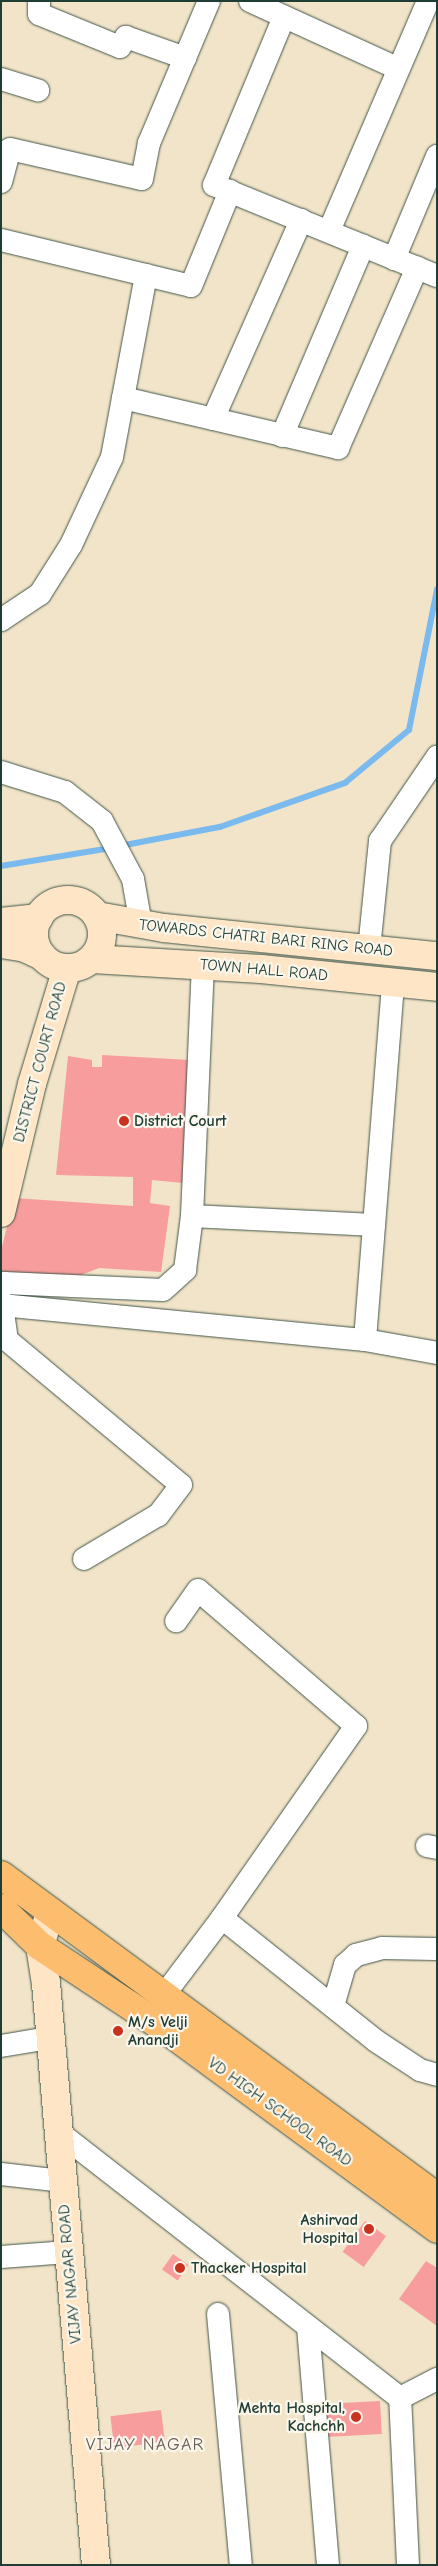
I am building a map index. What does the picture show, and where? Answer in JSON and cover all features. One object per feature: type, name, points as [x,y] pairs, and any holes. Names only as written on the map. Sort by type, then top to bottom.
[{"type":"main road","name":"VD HIGH SCHOOL ROAD","points":[[1,1875],[437,2197]]},
{"type":"main road","name":"VD HIGH SCHOOL ROAD","points":[[1,1908],[51,1953],[161,2026],[437,2229]]},
{"type":"street","points":[[39,1],[39,14],[120,47],[126,37],[185,58]]},
{"type":"street","points":[[1,182],[10,149],[142,178],[150,143],[209,1]]},
{"type":"street","points":[[250,1],[279,10],[397,68]]},
{"type":"street","points":[[329,231],[397,68],[428,1]]},
{"type":"street","points":[[123,398],[338,448],[427,272],[214,185],[279,10]]},
{"type":"street","points":[[1,79],[38,90]]},
{"type":"street","points":[[394,259],[437,156]]},
{"type":"street","points":[[1,240],[192,286],[230,192]]},
{"type":"street","points":[[213,420],[301,220]]},
{"type":"street","points":[[282,436],[363,246]]},
{"type":"street","points":[[1,620],[40,594],[71,545],[112,457],[146,275]]},
{"type":"street","points":[[369,949],[380,840],[437,757]]},
{"type":"street","points":[[1,772],[65,792],[102,821],[133,879],[141,925]]},
{"type":"street","points":[[1,944],[25,948],[53,962],[92,959],[101,944],[101,925],[97,916],[82,903],[62,901],[53,904],[39,918],[35,937],[53,962]]},
{"type":"street","name":"TOWARDS CHATRI BARI RING ROAD","points":[[97,916],[141,925],[437,956]]},
{"type":"street","points":[[1,922],[39,918]]},
{"type":"street","name":"TOWN HALL ROAD","points":[[92,959],[203,965],[437,987]]},
{"type":"street","name":"DISTRICT COURT ROAD","points":[[1,1152],[53,962]]},
{"type":"street","name":"DISTRICT COURT ROAD","points":[[1,1213],[32,1084],[53,962]]},
{"type":"street","points":[[84,1559],[158,1515],[181,1485],[7,1340],[2,1299],[4,1283],[163,1290],[185,1270],[192,1216],[203,965]]},
{"type":"street","points":[[365,1340],[393,982]]},
{"type":"street","points":[[192,1216],[374,1225]]},
{"type":"street","points":[[2,1299],[365,1340],[437,1353]]},
{"type":"street","points":[[164,1995],[222,1918],[356,1726],[198,1590],[176,1621]]},
{"type":"street","name":"VIJAY NAGAR ROAD","points":[[50,1912],[51,1953],[46,1983],[49,2038],[96,2565]]},
{"type":"street","points":[[222,1918],[333,2006],[420,2070],[437,2075]]},
{"type":"street","name":"VIJAY NAGAR ROAD","points":[[51,1953],[75,1930]]},
{"type":"street","points":[[333,2006],[345,1965],[356,1955],[382,1948],[437,1949]]},
{"type":"street","points":[[1,2046],[49,2038]]},
{"type":"street","points":[[57,2130],[400,2398],[408,2565]]},
{"type":"street","points":[[1,2174],[62,2181]]},
{"type":"street","points":[[1,2257],[68,2252]]},
{"type":"street","points":[[218,2314],[241,2565]]},
{"type":"street","points":[[308,2327],[328,2565]]},
{"type":"street","points":[[400,2398],[437,2379]]},
{"type":"building","name":"District Court","points":[[102,1055],[190,1060],[183,1183],[152,1180],[150,1203],[170,1206],[161,1272],[99,1268],[71,1279],[1,1274],[1,1251],[14,1198],[133,1206],[133,1177],[56,1175],[68,1056],[92,1060],[92,1067],[102,1067]]},
{"type":"building","points":[[365,2221],[386,2236],[364,2267],[343,2252]]},
{"type":"building","points":[[173,2254],[189,2265],[178,2280],[162,2270]]},
{"type":"building","points":[[426,2261],[437,2268],[437,2326],[399,2299]]},
{"type":"building","points":[[380,2401],[382,2434],[325,2437],[323,2404]]},
{"type":"building","points":[[161,2410],[165,2442],[114,2448],[110,2416]]},
{"type":"waterway","points":[[120,846],[220,827],[345,783],[409,730],[437,590]]},
{"type":"waterway","points":[[1,866],[111,848]]},
{"type":"place","name":"District Court","points":[[124,1121]]},
{"type":"place","name":"M/s Velji Anandji","points":[[118,2031]]},
{"type":"place","name":"Ashirvad Hospital","points":[[369,2229]]},
{"type":"place","name":"Thacker Hospital","points":[[180,2268]]},
{"type":"place","name":"Mehta Hospital, Kachchh","points":[[356,2417]]},
{"type":"district","name":"VIJAY NAGAR","points":[[145,2445]]}]
